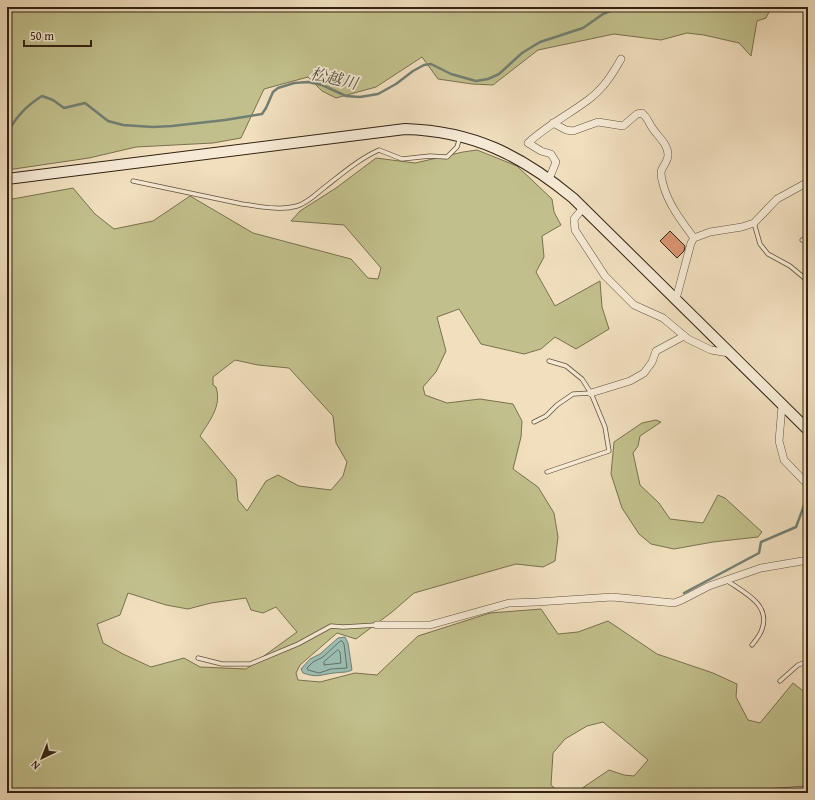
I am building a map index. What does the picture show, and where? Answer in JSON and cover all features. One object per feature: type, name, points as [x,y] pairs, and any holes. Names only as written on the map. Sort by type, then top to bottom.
[{"type":"street","points":[[549,179],[556,162],[551,154],[541,151],[528,143],[537,134],[590,99],[610,79],[621,59]]},
{"type":"street","points":[[553,123],[566,130],[573,131],[598,122],[623,126],[637,114],[642,113],[646,116],[651,127],[665,144],[668,153],[667,162],[661,172],[663,185],[682,223],[694,238]]},
{"type":"street","points":[[7,179],[405,129],[428,130],[460,136],[486,144],[506,153],[549,179],[583,208],[676,298],[729,353],[808,430]]},
{"type":"street","points":[[676,298],[691,243],[694,238],[710,232],[742,227],[754,223],[777,199],[808,182]]},
{"type":"street","points":[[583,208],[574,219],[575,230],[605,276],[634,305],[663,318],[688,339],[711,350],[729,353]]},
{"type":"street","points":[[591,393],[630,381],[644,373],[652,362],[656,351],[684,336]]},
{"type":"street","points":[[782,406],[779,441],[784,460],[808,485]]},
{"type":"street","points":[[377,625],[430,625],[509,603],[612,597],[674,603],[709,586],[761,568],[807,560]]},
{"type":"street","points":[[787,793],[790,791],[808,790]]},
{"type":"lane","points":[[133,181],[242,204],[260,207],[285,208],[298,206],[308,200],[355,163],[379,150],[402,159],[430,156],[447,157],[457,148],[460,136]]},
{"type":"lane","points":[[754,223],[760,244],[768,254],[790,266],[808,281]]},
{"type":"lane","points":[[802,240],[808,241]]},
{"type":"lane","points":[[547,472],[609,451],[605,427],[591,393],[582,379],[566,366],[548,361]]},
{"type":"lane","points":[[534,422],[546,416],[557,405],[573,394],[591,393]]},
{"type":"lane","points":[[726,580],[754,599],[761,607],[764,618],[762,629],[752,645]]},
{"type":"lane","points":[[198,658],[222,664],[250,664],[298,644],[331,626],[343,627],[377,625]]},
{"type":"lane","points":[[780,681],[798,664],[808,663]]},
{"type":"shaded area","points":[[7,7],[214,7],[228,12],[234,7],[776,7],[770,10],[766,18],[757,21],[751,56],[739,43],[704,35],[687,33],[661,40],[614,34],[538,50],[493,85],[472,84],[438,79],[422,57],[376,87],[336,98],[322,91],[308,77],[264,89],[241,138],[213,143],[136,147],[89,158],[7,170]]},
{"type":"shaded area","points":[[477,150],[517,166],[552,199],[554,212],[561,225],[542,236],[544,257],[536,272],[555,306],[600,281],[602,307],[609,329],[576,349],[555,337],[541,349],[524,354],[481,344],[459,309],[437,317],[446,351],[436,372],[423,387],[425,395],[447,403],[480,399],[513,404],[522,421],[521,437],[513,469],[538,487],[554,513],[558,537],[555,561],[543,567],[516,564],[414,593],[392,612],[356,639],[337,633],[300,665],[296,673],[298,680],[320,682],[355,673],[377,675],[418,636],[490,613],[541,609],[558,634],[578,632],[608,621],[657,654],[713,673],[737,684],[736,697],[748,720],[760,723],[793,683],[807,694],[808,786],[749,790],[744,793],[575,793],[609,770],[624,775],[634,776],[648,760],[603,722],[587,726],[565,739],[553,753],[551,785],[560,793],[7,793],[7,200],[73,188],[95,214],[114,229],[153,221],[190,196],[253,233],[351,259],[368,278],[378,279],[381,268],[344,225],[291,221],[300,211],[336,188],[376,158],[415,163]],"holes":[[[235,360],[258,365],[289,368],[333,416],[336,443],[347,462],[343,476],[331,490],[299,486],[278,475],[266,481],[247,511],[238,500],[236,479],[200,436],[216,407],[217,394],[216,387],[213,385],[213,377]],[[128,593],[166,605],[188,609],[211,603],[246,598],[251,610],[263,613],[276,607],[297,632],[246,669],[200,667],[184,658],[151,667],[103,643],[97,624],[120,615]]]},
{"type":"shaded area","points":[[656,420],[661,422],[640,436],[638,446],[633,453],[640,485],[659,503],[670,519],[703,523],[718,495],[725,498],[762,532],[758,537],[713,542],[674,549],[651,544],[639,534],[622,508],[611,474],[614,442],[642,423]]},
{"type":"water","points":[[345,637],[348,643],[352,670],[318,676],[303,673],[301,669],[310,659],[320,654],[338,638]]},
{"type":"building","points":[[670,231],[685,246],[684,251],[677,258],[660,241]]},
{"type":"waterway","name":"松越川","points":[[7,133],[14,121],[22,112],[42,96],[53,100],[64,108],[85,103],[108,121],[123,125],[153,127],[225,120],[262,114],[273,92],[278,88],[294,83],[308,82],[322,85],[346,96],[360,97],[378,94],[396,84],[413,71],[424,65],[431,64],[451,74],[476,81],[488,79],[499,74],[522,53],[540,42],[583,28],[603,14],[619,7]]},
{"type":"waterway","points":[[684,593],[759,553],[761,542],[796,527],[808,495]]}]
